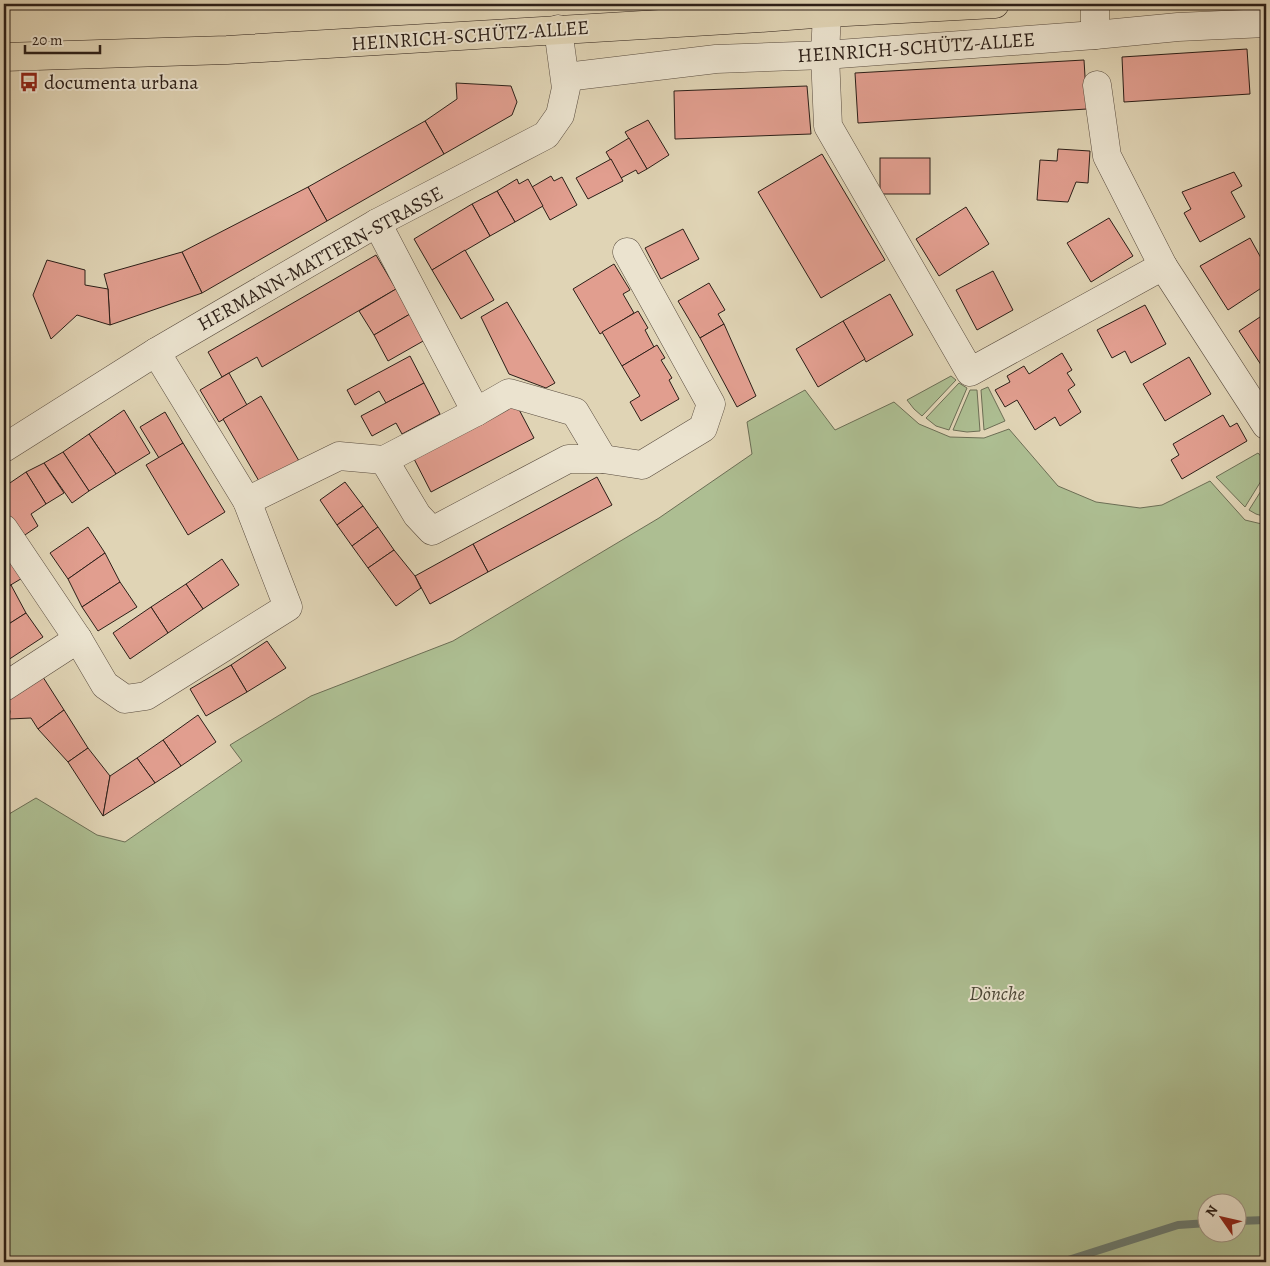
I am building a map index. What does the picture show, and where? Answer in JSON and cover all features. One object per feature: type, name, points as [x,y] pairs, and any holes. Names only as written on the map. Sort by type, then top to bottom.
[{"type":"main road","name":"HEINRICH-SCHÜTZ-ALLEE","points":[[4,57],[227,50],[995,4]]},
{"type":"street","points":[[1095,4],[1095,35]]},
{"type":"street","points":[[827,13],[828,126],[970,372],[1163,266]]},
{"type":"street","name":"HEINRICH-SCHÜTZ-ALLEE","points":[[566,77],[716,58],[826,55],[1178,27],[1266,23]]},
{"type":"street","name":"HERMANN-MATTERN-STRASSE","points":[[4,448],[156,352],[376,223],[546,135],[560,115],[566,88],[558,29]]},
{"type":"street","points":[[1097,85],[1107,156],[1163,266],[1266,425]]},
{"type":"street","points":[[376,223],[476,412]]},
{"type":"street","points":[[384,460],[417,515],[432,531],[568,459],[603,459],[642,465],[703,428],[711,404],[627,252]]},
{"type":"street","points":[[4,529],[78,639],[106,686],[125,699],[146,696],[288,607],[247,500],[156,352]]},
{"type":"street","points":[[247,500],[339,456],[384,460],[509,393],[575,412],[603,459]]},
{"type":"street","points":[[4,687],[78,639]]},
{"type":"green space","points":[[951,376],[956,380],[922,416],[907,400]]},
{"type":"green space","points":[[959,383],[967,388],[949,430],[936,426],[926,418]]},
{"type":"green space","points":[[988,387],[1005,421],[984,430],[981,390]]},
{"type":"green space","name":"Dönche","points":[[805,390],[835,430],[894,402],[919,424],[950,437],[984,438],[1009,429],[1058,486],[1096,502],[1140,508],[1162,505],[1210,481],[1245,520],[1266,525],[1266,1262],[4,1262],[4,817],[36,798],[97,835],[125,842],[242,761],[230,745],[311,696],[453,641],[659,518],[752,454],[747,422]]},
{"type":"green space","points":[[970,390],[977,390],[980,431],[953,430]]},
{"type":"green space","points":[[1258,453],[1266,462],[1266,473],[1245,507],[1216,477]]},
{"type":"green space","points":[[1266,483],[1266,517],[1249,510]]},
{"type":"building","points":[[1247,49],[1250,94],[1124,102],[1122,57]]},
{"type":"building","points":[[1084,60],[1087,109],[858,123],[855,73]]},
{"type":"building","points":[[456,83],[511,86],[517,102],[512,115],[444,154],[425,121],[457,99]]},
{"type":"building","points":[[807,86],[811,134],[675,139],[674,91]]},
{"type":"building","points":[[648,120],[669,155],[647,169],[625,132]]},
{"type":"building","points":[[425,121],[444,154],[327,221],[308,187]]},
{"type":"building","points":[[629,138],[647,169],[638,174],[636,170],[621,178],[606,152]]},
{"type":"building","points":[[1058,149],[1090,151],[1088,183],[1076,182],[1068,202],[1037,200],[1040,160],[1057,161]]},
{"type":"building","points":[[822,154],[885,260],[821,298],[758,192]]},
{"type":"building","points":[[880,158],[930,158],[930,194],[880,194]]},
{"type":"building","points":[[611,159],[623,181],[588,199],[576,178]]},
{"type":"building","points":[[1234,172],[1242,186],[1231,192],[1245,217],[1200,242],[1184,213],[1191,209],[1182,192]]},
{"type":"building","points":[[551,176],[554,181],[562,177],[577,205],[550,220],[532,187]]},
{"type":"building","points":[[517,179],[519,184],[528,179],[543,206],[515,222],[497,191]]},
{"type":"building","points":[[308,187],[327,221],[202,293],[182,252]]},
{"type":"building","points":[[497,191],[515,222],[490,236],[472,204]]},
{"type":"building","points":[[472,204],[490,236],[432,270],[414,239]]},
{"type":"building","points":[[966,207],[989,244],[939,276],[916,239]]},
{"type":"building","points":[[1109,218],[1133,256],[1091,282],[1067,243]]},
{"type":"building","points":[[683,229],[699,259],[661,279],[645,248]]},
{"type":"building","points":[[1250,238],[1266,267],[1266,285],[1228,310],[1200,266]]},
{"type":"building","points":[[465,250],[494,300],[461,319],[432,270]]},
{"type":"building","points":[[182,252],[202,293],[110,325],[108,289],[104,274]]},
{"type":"building","points":[[376,255],[396,289],[262,367],[257,357],[222,377],[208,352]]},
{"type":"building","points":[[47,260],[85,270],[85,285],[108,289],[110,325],[77,315],[51,339],[33,295]]},
{"type":"building","points":[[614,264],[630,290],[623,294],[634,313],[600,334],[573,289]]},
{"type":"building","points":[[993,271],[1013,310],[977,330],[956,290]]},
{"type":"building","points":[[709,283],[725,310],[718,314],[724,324],[700,338],[678,301]]},
{"type":"building","points":[[396,289],[410,314],[374,335],[359,311]]},
{"type":"building","points":[[890,294],[913,335],[866,362],[843,321]]},
{"type":"building","points":[[507,302],[555,383],[546,388],[509,374],[481,317]]},
{"type":"building","points":[[1145,305],[1166,344],[1131,363],[1125,351],[1112,358],[1097,330]]},
{"type":"building","points":[[638,311],[648,328],[645,330],[654,347],[622,366],[602,332]]},
{"type":"building","points":[[1266,313],[1266,370],[1265,371],[1239,331]]},
{"type":"building","points":[[410,314],[425,340],[388,361],[374,335]]},
{"type":"building","points":[[843,321],[865,359],[818,387],[796,349]]},
{"type":"building","points":[[724,324],[756,396],[737,407],[700,338]]},
{"type":"building","points":[[657,345],[665,358],[661,360],[672,378],[669,380],[679,399],[641,421],[630,402],[640,396],[622,366]]},
{"type":"building","points":[[1062,353],[1072,370],[1067,373],[1075,385],[1068,390],[1081,412],[1060,426],[1055,417],[1035,430],[1017,400],[1005,407],[995,390],[1010,382],[1007,376],[1024,366],[1029,374]]},
{"type":"building","points":[[410,356],[424,383],[386,403],[379,391],[355,405],[347,390]]},
{"type":"building","points":[[1189,357],[1211,394],[1165,421],[1143,384]]},
{"type":"building","points":[[229,373],[247,405],[219,422],[200,390]]},
{"type":"building","points":[[424,383],[440,414],[402,434],[396,423],[372,436],[361,416]]},
{"type":"building","points":[[261,396],[302,466],[263,488],[223,419]]},
{"type":"building","points":[[514,400],[534,438],[431,492],[412,455]]},
{"type":"building","points":[[124,410],[150,453],[116,474],[89,434]]},
{"type":"building","points":[[165,412],[183,443],[159,458],[140,427]]},
{"type":"building","points":[[1223,415],[1230,427],[1237,423],[1247,441],[1182,479],[1171,460],[1179,455],[1173,444]]},
{"type":"building","points":[[89,434],[116,474],[89,491],[63,452]]},
{"type":"building","points":[[183,443],[225,512],[188,535],[146,465]]},
{"type":"building","points":[[63,452],[89,491],[72,503],[44,463]]},
{"type":"building","points":[[44,463],[64,493],[46,504],[26,472]]},
{"type":"building","points":[[26,472],[46,504],[31,514],[38,526],[22,537],[4,511],[4,487]]},
{"type":"building","points":[[597,477],[612,505],[488,572],[473,544]]},
{"type":"building","points":[[345,482],[363,506],[337,525],[320,500]]},
{"type":"building","points":[[363,506],[378,527],[352,546],[337,525]]},
{"type":"building","points":[[88,527],[105,553],[68,579],[50,553]]},
{"type":"building","points":[[378,527],[394,550],[368,568],[352,546]]},
{"type":"building","points":[[473,544],[488,572],[430,604],[415,576]]},
{"type":"building","points":[[4,548],[24,577],[4,589]]},
{"type":"building","points":[[394,550],[415,576],[421,588],[396,606],[368,568]]},
{"type":"building","points":[[105,553],[120,582],[82,607],[68,579]]},
{"type":"building","points":[[222,559],[239,585],[203,609],[186,584]]},
{"type":"building","points":[[120,582],[137,607],[98,631],[82,607]]},
{"type":"building","points":[[186,584],[203,609],[168,633],[151,607]]},
{"type":"building","points":[[11,585],[26,613],[4,627],[4,589]]},
{"type":"building","points":[[151,607],[168,633],[130,659],[113,633]]},
{"type":"building","points":[[26,613],[43,637],[8,660],[4,653],[4,627]]},
{"type":"building","points":[[267,641],[286,668],[247,692],[231,665]]},
{"type":"building","points":[[231,665],[247,692],[206,716],[190,689]]},
{"type":"building","points":[[41,674],[64,710],[38,729],[31,718],[9,719],[10,711],[4,699]]},
{"type":"building","points":[[64,710],[88,748],[68,762],[38,729]]},
{"type":"building","points":[[198,715],[216,742],[181,766],[163,740]]},
{"type":"building","points":[[163,740],[181,766],[155,783],[137,758]]},
{"type":"building","points":[[88,748],[110,776],[103,816],[68,762]]},
{"type":"building","points":[[137,758],[155,783],[103,816],[110,776]]},
{"type":"waterway","points":[[1248,1221],[1266,1220]]},
{"type":"waterway","points":[[1062,1262],[1178,1225],[1198,1224]]},
{"type":"place","name":"documenta urbana","points":[[29,82]]}]
